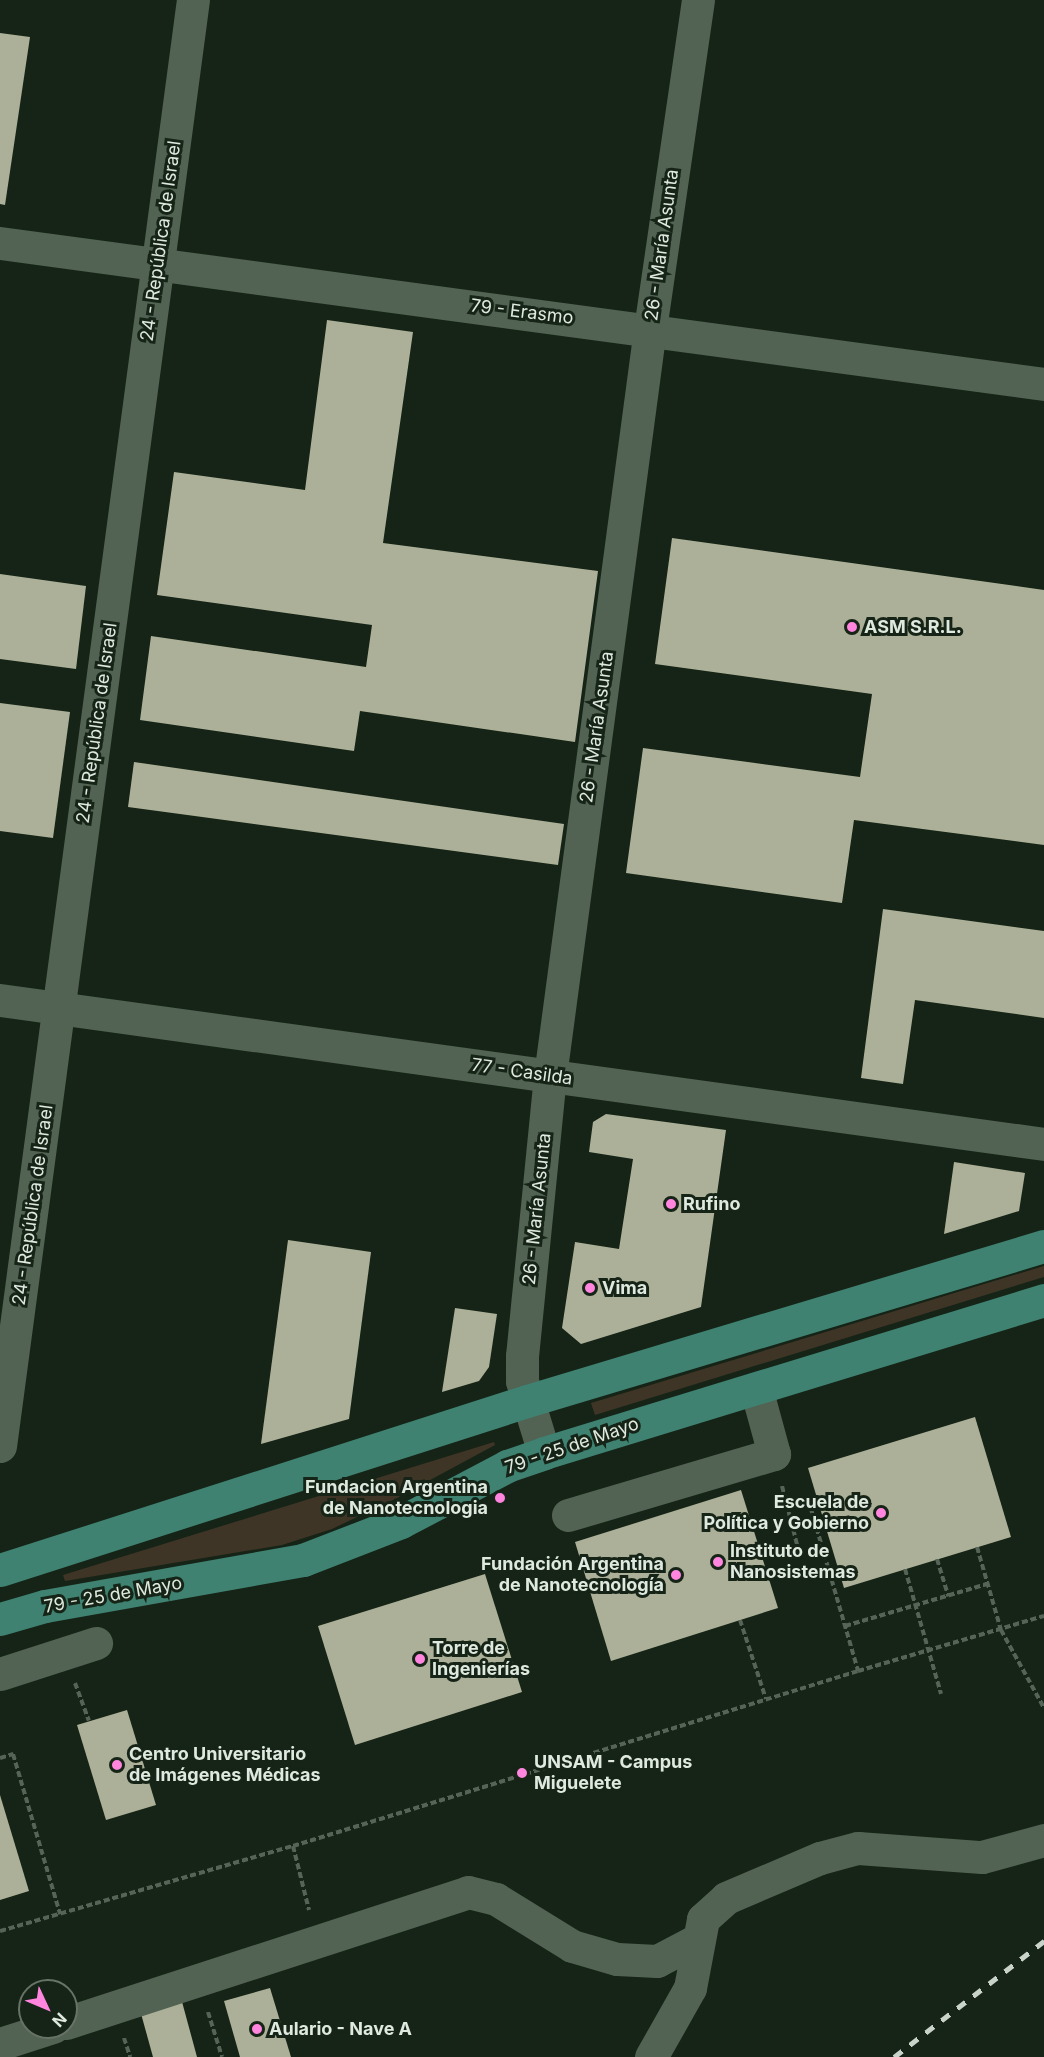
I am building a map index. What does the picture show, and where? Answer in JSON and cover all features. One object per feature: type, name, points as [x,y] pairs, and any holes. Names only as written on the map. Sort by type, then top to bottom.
[{"type":"main road","points":[[0,1570],[527,1401],[1044,1246]]},
{"type":"main road","name":"79 - 25 de Mayo","points":[[0,1619],[45,1606],[303,1560],[401,1522],[497,1471],[544,1453],[1044,1300]]},
{"type":"street","name":"24 - República de Israel","points":[[0,1446],[193,0]]},
{"type":"street","name":"26 - María Asunta","points":[[544,1453],[527,1401],[522,1356],[550,1076],[650,329],[698,0]]},
{"type":"street","name":"79 - Erasmo","points":[[0,243],[1044,384]]},
{"type":"street","name":"77 - Casilda","points":[[0,1000],[1044,1144]]},
{"type":"street","points":[[568,1515],[774,1454],[756,1388]]},
{"type":"street","points":[[0,1674],[96,1643]]},
{"type":"street","points":[[651,2057],[690,1988],[697,1940],[703,1919],[726,1898],[820,1858],[858,1848],[982,1857],[1044,1840]]},
{"type":"street","points":[[78,2019],[468,1892],[496,1899],[572,1946],[617,1959],[657,1961],[697,1940]]},
{"type":"street","points":[[0,2044],[18,2038]]},
{"type":"path","points":[[774,1454],[799,1552],[821,1546]]},
{"type":"path","points":[[818,1500],[809,1502],[858,1671]]},
{"type":"path","points":[[977,1547],[1001,1630],[1044,1708]]},
{"type":"path","points":[[937,1559],[948,1596]]},
{"type":"path","points":[[905,1569],[941,1694]]},
{"type":"path","points":[[845,1626],[987,1584]]},
{"type":"path","points":[[0,1931],[293,1846],[766,1699],[1044,1616]]},
{"type":"path","points":[[740,1620],[766,1699]]},
{"type":"path","points":[[65,1654],[88,1721]]},
{"type":"path","points":[[0,1758],[13,1755],[60,1914]]},
{"type":"path","points":[[293,1846],[317,1941]]},
{"type":"path","points":[[199,1980],[222,2057]]},
{"type":"shaded area","points":[[1044,1266],[1044,1277],[595,1415],[591,1403]]},
{"type":"shaded area","points":[[494,1442],[495,1445],[395,1499],[332,1529],[282,1545],[65,1581],[63,1575]]},
{"type":"building","points":[[0,33],[30,37],[5,205],[0,204]]},
{"type":"building","points":[[327,320],[413,332],[383,543],[598,571],[575,742],[360,711],[354,751],[140,720],[151,636],[366,667],[372,625],[157,595],[174,472],[305,490]]},
{"type":"building","points":[[672,538],[1044,590],[1044,845],[854,820],[842,903],[626,873],[643,748],[860,777],[872,694],[655,664]]},
{"type":"building","points":[[0,574],[86,586],[76,669],[0,659]]},
{"type":"building","points":[[0,703],[70,712],[53,838],[0,831]]},
{"type":"building","points":[[134,762],[564,824],[558,865],[128,807]]},
{"type":"building","points":[[883,909],[1044,931],[1044,1018],[915,1000],[903,1084],[861,1078]]},
{"type":"building","name":"Rufino","points":[[606,1114],[726,1130],[701,1307],[581,1344],[562,1328],[575,1242],[619,1249],[633,1159],[589,1152],[593,1122]]},
{"type":"building","points":[[954,1162],[1025,1173],[1019,1211],[944,1234]]},
{"type":"building","points":[[288,1240],[371,1252],[349,1419],[261,1444]]},
{"type":"building","points":[[455,1308],[497,1314],[489,1367],[479,1381],[442,1392]]},
{"type":"building","points":[[975,1417],[1011,1537],[844,1588],[808,1468]]},
{"type":"building","name":"Fundación Argentina de Nanotecnología","points":[[741,1490],[778,1608],[611,1661],[575,1542]]},
{"type":"building","name":"Torre de Ingenierías","points":[[485,1574],[522,1692],[355,1745],[318,1626]]},
{"type":"building","name":"Centro Universitario de Imágenes Médicas","points":[[127,1710],[156,1805],[106,1820],[77,1725]]},
{"type":"building","points":[[0,1795],[29,1891],[0,1900]]},
{"type":"building","name":"Aulario - Nave A","points":[[270,1988],[291,2057],[240,2057],[224,2001]]},
{"type":"building","points":[[181,1998],[197,2057],[153,2057],[140,2010]]},
{"type":"railway","points":[[894,2057],[1044,1941]]},
{"type":"place","name":"ASM S.R.L.","points":[[852,627]]},
{"type":"place","name":"Rufino","points":[[671,1204]]},
{"type":"place","name":"Vima","points":[[590,1288]]},
{"type":"place","name":"Fundacion Argentina de Nanotecnologia","points":[[500,1498]]},
{"type":"place","name":"Escuela de Política y Gobierno","points":[[881,1513]]},
{"type":"place","name":"Instituto de Nanosistemas","points":[[718,1562]]},
{"type":"place","name":"Fundación Argentina de Nanotecnología","points":[[676,1575]]},
{"type":"place","name":"Torre de Ingenierías","points":[[420,1659]]},
{"type":"place","name":"Centro Universitario de Imágenes Médicas","points":[[117,1765]]},
{"type":"place","name":"UNSAM - Campus Miguelete","points":[[522,1773]]},
{"type":"place","name":"Aulario - Nave A","points":[[257,2029]]}]
